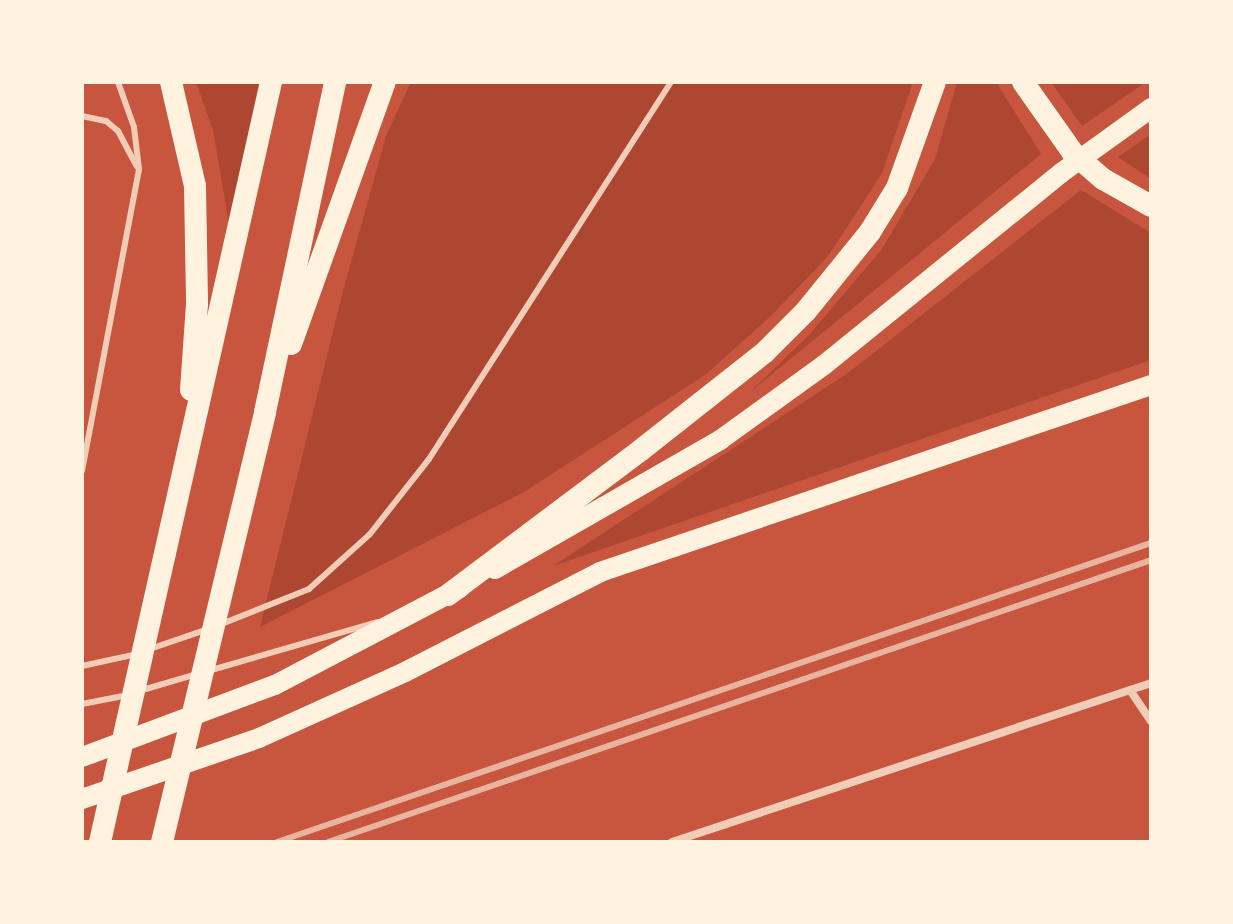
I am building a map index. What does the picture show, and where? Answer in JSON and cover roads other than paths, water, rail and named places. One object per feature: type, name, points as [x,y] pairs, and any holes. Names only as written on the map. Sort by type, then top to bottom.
[{"type":"highway","points":[[171,82],[195,186],[197,304],[185,467]]},
{"type":"highway","points":[[100,842],[271,82]]},
{"type":"highway","points":[[162,842],[265,412],[335,82]]},
{"type":"highway","points":[[265,412],[385,82]]},
{"type":"highway","points":[[448,595],[666,431],[765,352],[806,311],[870,232],[897,188],[935,82]]},
{"type":"highway","points":[[1023,82],[1060,137],[1103,179],[1151,206]]},
{"type":"main road","points":[[82,757],[275,685],[448,595],[720,440],[824,365],[1061,173],[1151,108]]},
{"type":"main road","points":[[82,799],[296,722],[600,572],[1151,385]]},
{"type":"street","points":[[672,842],[1151,683]]},
{"type":"street","points":[[1130,690],[1151,721]]},
{"type":"lane","points":[[82,471],[139,169],[134,127],[118,82]]},
{"type":"lane","points":[[82,666],[110,663],[277,605],[309,589],[370,534],[429,459],[671,82]]},
{"type":"lane","points":[[82,116],[106,121],[118,131],[139,169]]},
{"type":"lane","points":[[82,704],[424,608]]},
{"type":"railway","points":[[277,842],[1151,543]]},
{"type":"railway","points":[[328,842],[1151,560]]}]
